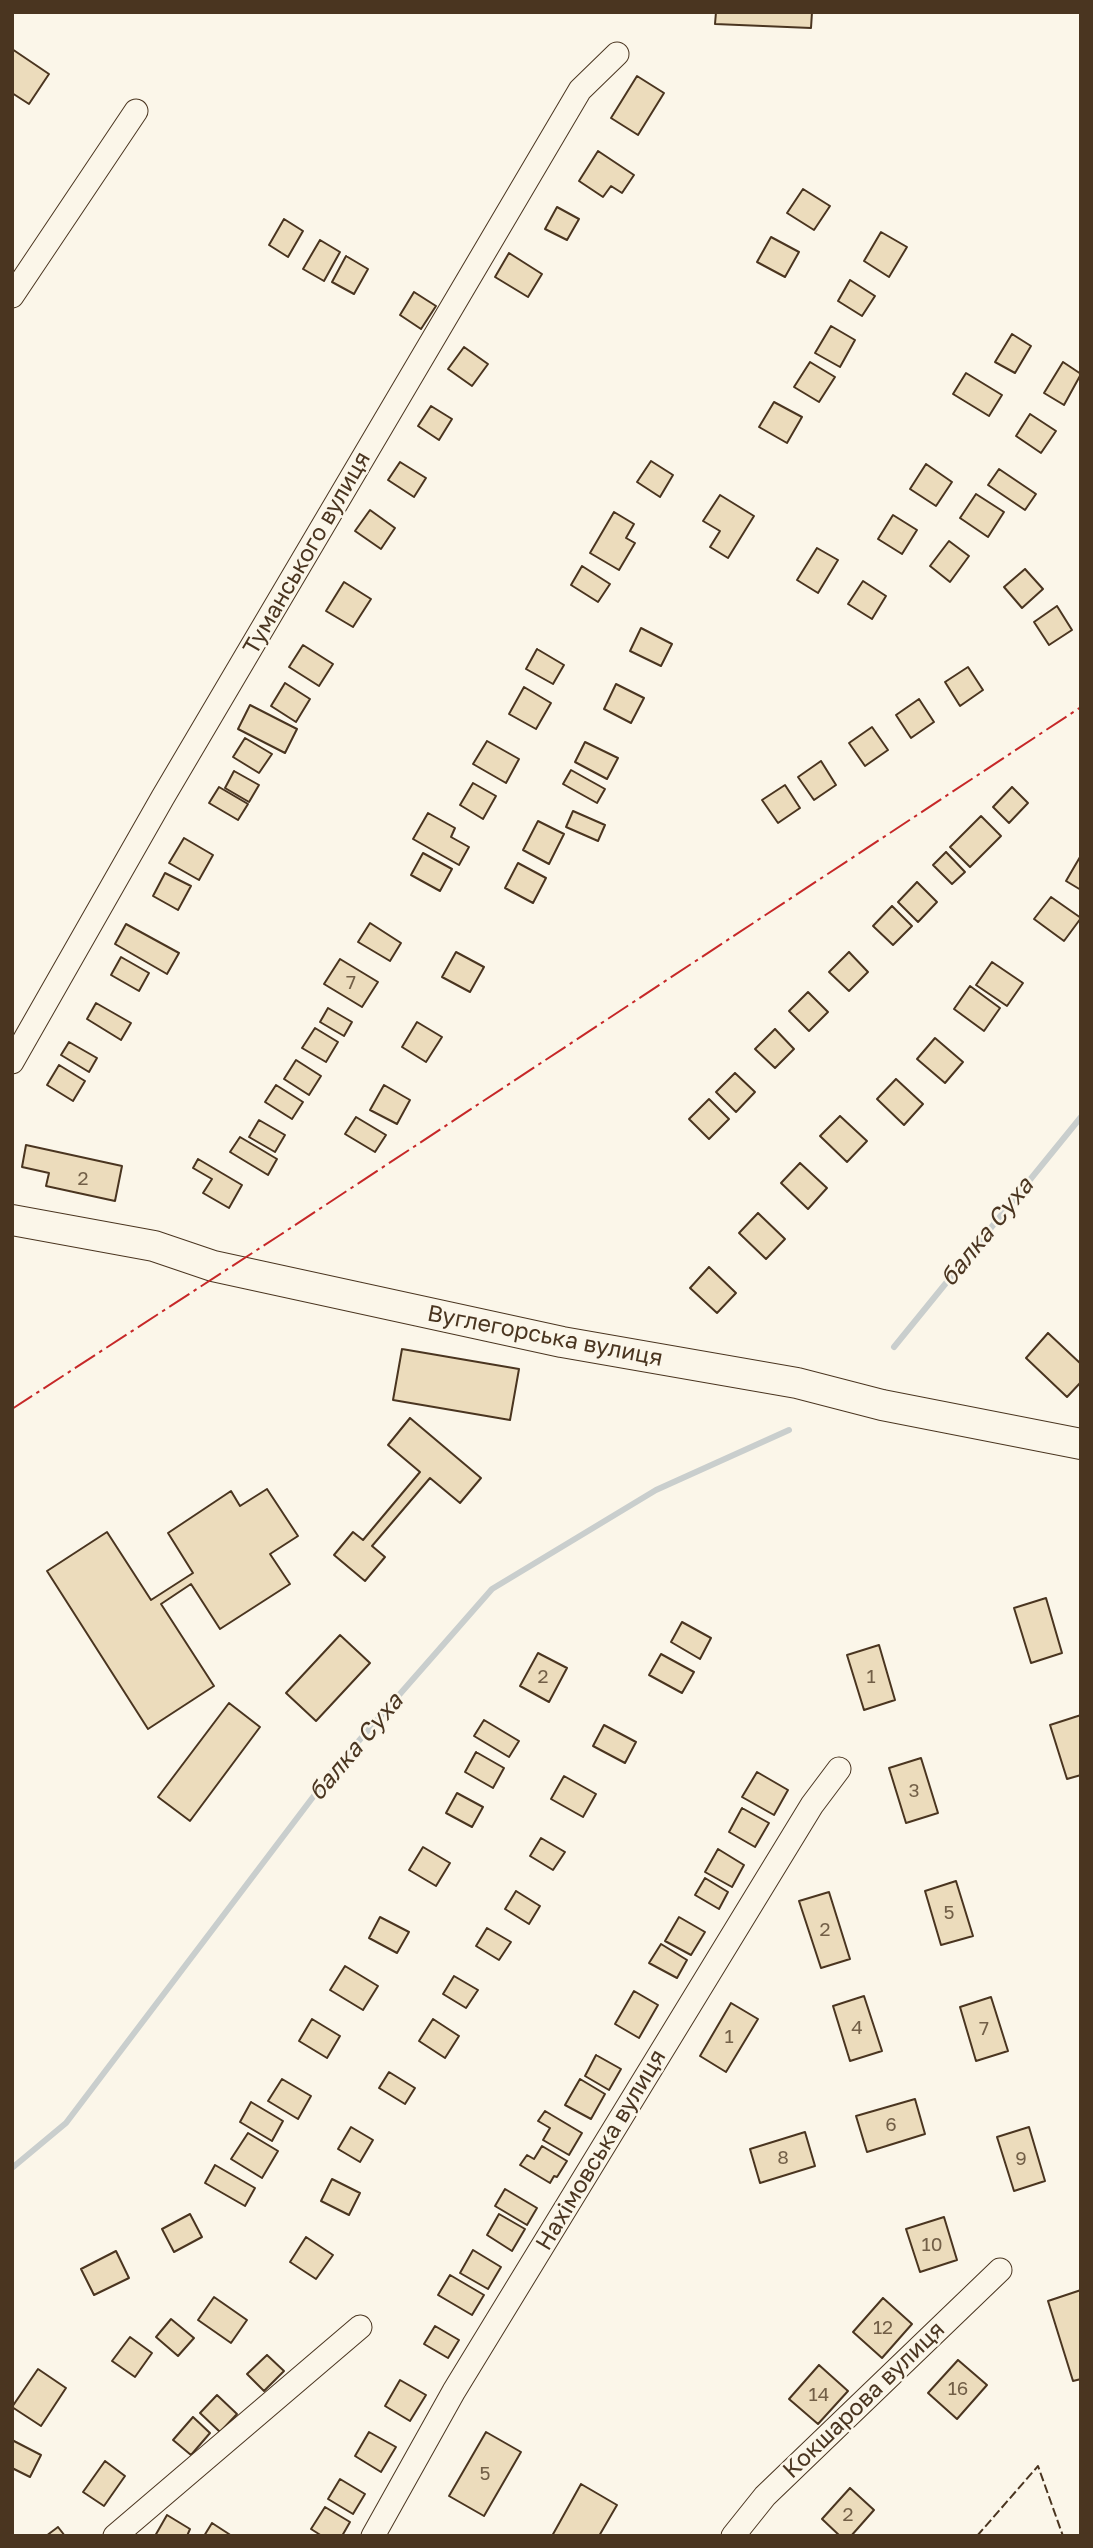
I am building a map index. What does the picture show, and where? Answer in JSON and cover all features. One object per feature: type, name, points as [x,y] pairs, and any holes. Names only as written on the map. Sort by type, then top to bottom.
[{"type":"main road","name":"Вуглегорська вулиця","points":[[12,1220],[154,1246],[214,1266],[562,1342],[797,1382],[882,1405],[1081,1444]]},
{"type":"street","name":"Туманського вулиця","points":[[12,1062],[163,797],[580,90],[617,54]]},
{"type":"street","points":[[12,296],[136,111]]},
{"type":"street","name":"Нахімовська вулиця","points":[[373,2536],[454,2391],[811,1805],[839,1769]]},
{"type":"street","name":"Кокшарова вулиця","points":[[733,2536],[765,2496],[1000,2270]]},
{"type":"street","points":[[116,2536],[360,2327]]},
{"type":"building","points":[[716,12],[812,12],[811,28],[715,24]]},
{"type":"building","points":[[12,49],[49,74],[29,104],[12,93]]},
{"type":"building","points":[[637,76],[664,93],[638,135],[611,118]]},
{"type":"building","points":[[598,151],[634,175],[622,193],[611,186],[603,197],[579,181]]},
{"type":"building","points":[[803,189],[830,206],[814,230],[787,213]]},
{"type":"building","points":[[557,207],[579,219],[567,240],[545,229]]},
{"type":"building","points":[[284,219],[303,231],[288,257],[269,245]]},
{"type":"building","points":[[881,232],[907,247],[889,277],[864,261]]},
{"type":"building","points":[[771,237],[799,252],[785,277],[757,262]]},
{"type":"building","points":[[320,240],[340,252],[324,281],[303,269]]},
{"type":"building","points":[[509,253],[542,274],[528,297],[495,277]]},
{"type":"building","points":[[346,256],[368,269],[354,294],[332,282]]},
{"type":"building","points":[[850,280],[875,296],[862,316],[838,301]]},
{"type":"building","points":[[414,292],[436,306],[421,329],[400,315]]},
{"type":"building","points":[[831,326],[855,340],[840,367],[815,353]]},
{"type":"building","points":[[1012,334],[1031,346],[1015,373],[995,362]]},
{"type":"building","points":[[464,347],[488,364],[472,386],[448,369]]},
{"type":"building","points":[[810,362],[835,377],[819,402],[794,387]]},
{"type":"building","points":[[1063,362],[1081,374],[1064,405],[1044,393]]},
{"type":"building","points":[[966,373],[1002,395],[989,416],[953,394]]},
{"type":"building","points":[[774,402],[802,417],[787,443],[759,427]]},
{"type":"building","points":[[431,406],[452,419],[439,440],[418,426]]},
{"type":"building","points":[[1030,414],[1056,431],[1041,453],[1016,436]]},
{"type":"building","points":[[651,461],[673,475],[660,497],[637,482]]},
{"type":"building","points":[[400,462],[426,478],[414,497],[388,480]]},
{"type":"building","points":[[926,464],[952,482],[936,506],[910,489]]},
{"type":"building","points":[[999,469],[1036,494],[1025,510],[988,485]]},
{"type":"building","points":[[976,494],[1004,512],[988,537],[960,518]]},
{"type":"building","points":[[720,495],[754,516],[728,558],[710,547],[720,531],[703,521]]},
{"type":"building","points":[[370,510],[395,528],[381,549],[355,531]]},
{"type":"building","points":[[614,512],[634,524],[626,538],[635,543],[619,570],[590,553]]},
{"type":"building","points":[[893,515],[917,530],[902,554],[878,539]]},
{"type":"building","points":[[949,541],[969,556],[950,582],[930,566]]},
{"type":"building","points":[[817,548],[838,560],[818,593],[797,580]]},
{"type":"building","points":[[582,566],[610,584],[598,602],[571,585]]},
{"type":"building","points":[[1025,569],[1043,589],[1022,608],[1004,587]]},
{"type":"building","points":[[863,581],[886,596],[872,619],[848,604]]},
{"type":"building","points":[[344,582],[371,599],[353,627],[326,611]]},
{"type":"building","points":[[1057,606],[1072,630],[1049,645],[1034,622]]},
{"type":"building","points":[[641,628],[672,644],[661,666],[630,651]]},
{"type":"building","points":[[303,645],[333,664],[319,686],[289,667]]},
{"type":"building","points":[[537,649],[564,665],[553,684],[526,669]]},
{"type":"building","points":[[968,667],[983,690],[960,706],[945,682]]},
{"type":"building","points":[[285,683],[310,699],[296,722],[271,706]]},
{"type":"building","points":[[616,684],[644,698],[631,723],[604,709]]},
{"type":"building","points":[[524,687],[551,703],[536,729],[509,714]]},
{"type":"building","points":[[919,699],[934,722],[911,738],[896,715]]},
{"type":"building","points":[[250,705],[297,729],[285,753],[238,729]]},
{"type":"building","points":[[872,727],[888,750],[865,766],[849,743]]},
{"type":"building","points":[[245,738],[272,754],[259,773],[233,757]]},
{"type":"building","points":[[487,741],[519,759],[506,783],[473,764]]},
{"type":"building","points":[[585,742],[618,758],[607,779],[575,762]]},
{"type":"building","points":[[821,761],[836,785],[814,800],[798,777]]},
{"type":"building","points":[[571,770],[605,789],[597,803],[563,784]]},
{"type":"building","points":[[234,771],[259,785],[249,802],[225,788]]},
{"type":"building","points":[[473,783],[496,796],[483,819],[460,805]]},
{"type":"building","points":[[785,785],[800,808],[778,823],[762,800]]},
{"type":"building","points":[[219,787],[248,804],[238,820],[209,803]]},
{"type":"building","points":[[1012,787],[1028,803],[1009,823],[993,807]]},
{"type":"building","points":[[573,811],[605,825],[598,841],[566,827]]},
{"type":"building","points":[[428,813],[455,828],[451,837],[469,847],[459,865],[413,839]]},
{"type":"building","points":[[981,816],[1001,836],[970,867],[950,847]]},
{"type":"building","points":[[538,821],[564,834],[549,864],[523,850]]},
{"type":"building","points":[[184,838],[213,855],[199,880],[169,863]]},
{"type":"building","points":[[946,852],[965,872],[952,884],[933,865]]},
{"type":"building","points":[[423,853],[452,869],[440,891],[411,875]]},
{"type":"building","points":[[1081,858],[1081,890],[1066,881]]},
{"type":"building","points":[[518,863],[546,878],[533,903],[505,888]]},
{"type":"building","points":[[165,873],[191,886],[178,910],[153,896]]},
{"type":"building","points":[[917,882],[937,902],[918,922],[898,902]]},
{"type":"building","points":[[1051,897],[1081,918],[1064,941],[1034,919]]},
{"type":"building","points":[[892,906],[912,926],[893,945],[873,926]]},
{"type":"building","points":[[370,923],[401,943],[390,961],[358,942]]},
{"type":"building","points":[[126,924],[179,953],[167,974],[115,944]]},
{"type":"building","points":[[456,952],[484,967],[470,992],[442,977]]},
{"type":"building","points":[[849,952],[868,972],[849,991],[829,972]]},
{"type":"building","points":[[121,957],[149,973],[139,991],[111,975]]},
{"type":"building","points":[[340,959],[378,982],[362,1007],[324,984]]},
{"type":"building","points":[[992,962],[1023,983],[1007,1006],[976,985]]},
{"type":"building","points":[[970,986],[1000,1008],[984,1031],[954,1009]]},
{"type":"building","points":[[808,992],[828,1012],[809,1031],[789,1011]]},
{"type":"building","points":[[96,1003],[131,1023],[121,1040],[87,1019]]},
{"type":"building","points":[[328,1008],[352,1022],[344,1036],[320,1022]]},
{"type":"building","points":[[417,1022],[442,1037],[426,1062],[402,1047]]},
{"type":"building","points":[[315,1028],[338,1042],[326,1062],[302,1048]]},
{"type":"building","points":[[775,1029],[794,1049],[775,1068],[755,1049]]},
{"type":"building","points":[[935,1038],[963,1062],[945,1083],[917,1059]]},
{"type":"building","points":[[69,1042],[97,1058],[89,1072],[61,1055]]},
{"type":"building","points":[[296,1060],[321,1076],[309,1095],[284,1079]]},
{"type":"building","points":[[59,1065],[85,1081],[73,1101],[47,1085]]},
{"type":"building","points":[[735,1073],[755,1092],[736,1112],[716,1092]]},
{"type":"building","points":[[896,1079],[923,1104],[904,1125],[877,1099]]},
{"type":"building","points":[[276,1085],[303,1102],[292,1119],[265,1102]]},
{"type":"building","points":[[384,1085],[410,1100],[397,1124],[370,1110]]},
{"type":"building","points":[[709,1099],[729,1119],[709,1139],[689,1119]]},
{"type":"building","points":[[840,1116],[867,1141],[847,1162],[820,1136]]},
{"type":"building","points":[[356,1117],[386,1135],[375,1152],[345,1134]]},
{"type":"building","points":[[259,1120],[285,1135],[275,1152],[249,1137]]},
{"type":"building","points":[[240,1137],[277,1159],[268,1175],[230,1152]]},
{"type":"building","points":[[26,1145],[122,1166],[115,1201],[46,1186],[49,1173],[22,1167]]},
{"type":"building","points":[[198,1159],[242,1185],[229,1208],[203,1193],[212,1179],[193,1168]]},
{"type":"building","points":[[800,1163],[827,1188],[808,1209],[781,1183]]},
{"type":"building","points":[[758,1213],[785,1239],[766,1259],[739,1233]]},
{"type":"building","points":[[709,1267],[736,1293],[717,1313],[690,1288]]},
{"type":"building","points":[[1048,1333],[1081,1364],[1081,1382],[1067,1397],[1026,1358]]},
{"type":"building","points":[[402,1349],[519,1369],[510,1420],[393,1400]]},
{"type":"building","points":[[410,1418],[481,1478],[460,1503],[430,1478],[372,1546],[385,1557],[365,1581],[334,1555],[353,1532],[363,1540],[420,1472],[388,1445]]},
{"type":"building","points":[[267,1489],[298,1536],[270,1554],[290,1584],[220,1629],[191,1584],[161,1604],[214,1686],[148,1729],[47,1571],[107,1532],[151,1600],[193,1573],[168,1533],[231,1491],[240,1506]]},
{"type":"building","points":[[1046,1598],[1062,1653],[1031,1663],[1014,1608]]},
{"type":"building","points":[[682,1622],[711,1638],[700,1659],[671,1642]]},
{"type":"building","points":[[340,1635],[370,1663],[316,1721],[286,1693]]},
{"type":"building","points":[[879,1645],[895,1700],[864,1710],[847,1655]]},
{"type":"building","points":[[538,1653],[567,1668],[549,1702],[520,1686]]},
{"type":"building","points":[[661,1654],[694,1672],[682,1693],[649,1675]]},
{"type":"building","points":[[229,1703],[260,1727],[190,1821],[158,1797]]},
{"type":"building","points":[[1081,1715],[1081,1775],[1067,1779],[1050,1725]]},
{"type":"building","points":[[484,1720],[519,1741],[509,1757],[474,1736]]},
{"type":"building","points":[[604,1725],[636,1742],[625,1763],[593,1746]]},
{"type":"building","points":[[476,1752],[504,1768],[493,1788],[465,1772]]},
{"type":"building","points":[[921,1758],[938,1813],[906,1823],[889,1768]]},
{"type":"building","points":[[757,1772],[788,1790],[774,1815],[742,1797]]},
{"type":"building","points":[[564,1776],[596,1794],[583,1817],[551,1799]]},
{"type":"building","points":[[457,1793],[483,1807],[472,1827],[446,1813]]},
{"type":"building","points":[[742,1808],[769,1823],[755,1847],[729,1832]]},
{"type":"building","points":[[541,1838],[565,1852],[553,1870],[530,1856]]},
{"type":"building","points":[[423,1847],[450,1863],[436,1886],[409,1870]]},
{"type":"building","points":[[718,1849],[744,1865],[732,1887],[705,1872]]},
{"type":"building","points":[[705,1878],[728,1892],[719,1909],[695,1895]]},
{"type":"building","points":[[956,1881],[973,1936],[941,1945],[925,1891]]},
{"type":"building","points":[[516,1891],[540,1906],[529,1924],[505,1909]]},
{"type":"building","points":[[829,1892],[850,1959],[821,1968],[799,1901]]},
{"type":"building","points":[[380,1917],[409,1932],[397,1953],[369,1938]]},
{"type":"building","points":[[679,1917],[705,1932],[691,1955],[665,1941]]},
{"type":"building","points":[[487,1928],[511,1942],[499,1960],[476,1946]]},
{"type":"building","points":[[661,1944],[687,1960],[677,1978],[649,1963]]},
{"type":"building","points":[[345,1966],[378,1986],[363,2010],[330,1990]]},
{"type":"building","points":[[454,1976],[478,1990],[466,2008],[443,1994]]},
{"type":"building","points":[[634,1991],[658,2005],[639,2038],[615,2024]]},
{"type":"building","points":[[864,1996],[882,2051],[850,2061],[833,2006]]},
{"type":"building","points":[[991,1997],[1008,2051],[976,2061],[960,2007]]},
{"type":"building","points":[[731,2003],[758,2019],[726,2072],[700,2056]]},
{"type":"building","points":[[312,2019],[340,2036],[327,2058],[299,2041]]},
{"type":"building","points":[[433,2019],[459,2036],[445,2058],[419,2041]]},
{"type":"building","points":[[596,2055],[621,2069],[609,2090],[585,2076]]},
{"type":"building","points":[[389,2072],[415,2088],[405,2104],[379,2088]]},
{"type":"building","points":[[282,2079],[311,2096],[298,2119],[268,2101]]},
{"type":"building","points":[[580,2079],[605,2094],[591,2119],[565,2105]]},
{"type":"building","points":[[915,2099],[925,2134],[867,2152],[856,2116]]},
{"type":"building","points":[[251,2102],[283,2121],[272,2141],[240,2122]]},
{"type":"building","points":[[545,2111],[582,2133],[569,2155],[543,2140],[550,2128],[538,2121]]},
{"type":"building","points":[[351,2127],[373,2140],[360,2162],[338,2149]]},
{"type":"building","points":[[1029,2127],[1045,2181],[1014,2191],[997,2137]]},
{"type":"building","points":[[805,2132],[815,2166],[760,2183],[750,2149]]},
{"type":"building","points":[[248,2133],[278,2151],[262,2178],[231,2159]]},
{"type":"building","points":[[542,2146],[567,2161],[550,2183],[520,2165],[527,2155],[534,2159]]},
{"type":"building","points":[[215,2165],[255,2188],[245,2206],[205,2183]]},
{"type":"building","points":[[332,2179],[360,2193],[349,2215],[321,2201]]},
{"type":"building","points":[[505,2189],[537,2208],[527,2225],[495,2206]]},
{"type":"building","points":[[190,2214],[202,2237],[174,2252],[162,2229]]},
{"type":"building","points":[[499,2214],[525,2229],[512,2251],[487,2235]]},
{"type":"building","points":[[944,2217],[957,2260],[920,2272],[906,2229]]},
{"type":"building","points":[[306,2237],[333,2255],[316,2279],[290,2262]]},
{"type":"building","points":[[473,2250],[501,2267],[488,2289],[460,2273]]},
{"type":"building","points":[[116,2251],[129,2278],[94,2295],[81,2269]]},
{"type":"building","points":[[450,2275],[484,2295],[472,2315],[438,2295]]},
{"type":"building","points":[[1081,2290],[1081,2379],[1073,2381],[1048,2301]]},
{"type":"building","points":[[214,2297],[247,2320],[231,2343],[198,2320]]},
{"type":"building","points":[[883,2298],[912,2324],[882,2358],[853,2332]]},
{"type":"building","points":[[171,2319],[194,2338],[178,2356],[156,2337]]},
{"type":"building","points":[[435,2326],[459,2340],[448,2358],[424,2344]]},
{"type":"building","points":[[130,2337],[152,2353],[135,2377],[112,2361]]},
{"type":"building","points":[[267,2355],[284,2371],[264,2391],[247,2374]]},
{"type":"building","points":[[958,2360],[987,2385],[957,2419],[928,2393]]},
{"type":"building","points":[[819,2365],[848,2391],[818,2424],[789,2399]]},
{"type":"building","points":[[38,2369],[66,2388],[41,2426],[12,2407]]},
{"type":"building","points":[[400,2380],[426,2395],[410,2421],[385,2406]]},
{"type":"building","points":[[217,2395],[237,2414],[220,2432],[200,2413]]},
{"type":"building","points":[[193,2417],[210,2433],[191,2455],[173,2440]]},
{"type":"building","points":[[369,2432],[396,2447],[381,2472],[355,2456]]},
{"type":"building","points":[[486,2432],[521,2452],[484,2516],[449,2496]]},
{"type":"building","points":[[12,2440],[41,2455],[30,2477],[12,2468]]},
{"type":"building","points":[[105,2461],[125,2476],[104,2506],[83,2492]]},
{"type":"building","points":[[340,2479],[365,2494],[353,2514],[328,2499]]},
{"type":"building","points":[[581,2484],[617,2505],[599,2536],[552,2536]]},
{"type":"building","points":[[850,2488],[874,2510],[851,2536],[840,2536],[822,2519]]},
{"type":"building","points":[[325,2507],[350,2522],[342,2536],[322,2536],[311,2529]]},
{"type":"building","points":[[167,2515],[190,2529],[187,2536],[155,2536]]},
{"type":"building","points":[[212,2523],[232,2536],[204,2536]]},
{"type":"building","points":[[58,2527],[65,2536],[46,2536]]},
{"type":"waterway","name":"балка Суха","points":[[894,1347],[1081,1117]]},
{"type":"waterway","name":"балка Суха","points":[[12,2168],[66,2123],[335,1768],[492,1589],[656,1490],[789,1430]]},
{"type":"fence","points":[[977,2536],[1038,2466],[1063,2536]]},
{"type":"power","points":[[12,1409],[1081,707]]}]
